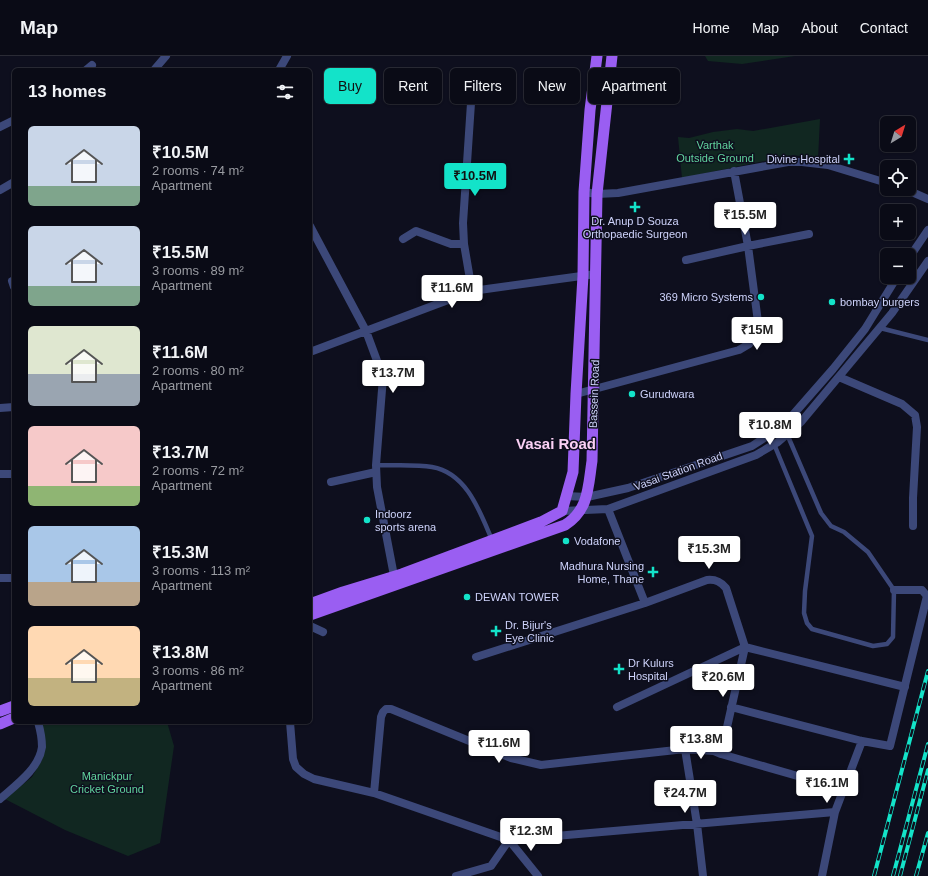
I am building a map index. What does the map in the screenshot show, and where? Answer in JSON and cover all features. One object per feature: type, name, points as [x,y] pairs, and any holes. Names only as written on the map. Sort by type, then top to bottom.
[{"type":"main road","name":"Bassein Road","points":[[312,614],[492,540],[541,522],[562,512],[573,472],[583,276],[584,192],[590,110],[597,56]]},
{"type":"main road","name":"Bassein Road","points":[[312,603],[343,592],[395,581],[565,525],[580,511],[587,497],[592,461],[597,194],[612,56]]},
{"type":"main road","points":[[0,711],[12,707]]},
{"type":"main road","points":[[0,724],[12,719]]},
{"type":"street","points":[[156,68],[166,56]]},
{"type":"street","points":[[280,68],[287,56]]},
{"type":"street","points":[[470,104],[463,223],[464,244],[472,291]]},
{"type":"street","points":[[0,127],[12,121]]},
{"type":"street","points":[[584,192],[597,194],[618,193],[788,162],[808,162],[828,165],[880,181]]},
{"type":"street","points":[[576,394],[739,350],[749,344],[757,334],[758,322],[748,246],[734,171]]},
{"type":"street","points":[[0,190],[12,183]]},
{"type":"street","points":[[916,194],[928,199]]},
{"type":"street","points":[[312,230],[366,331],[383,378],[376,469],[377,487],[395,581]]},
{"type":"street","points":[[916,248],[928,230]]},
{"type":"street","points":[[403,239],[416,231],[451,244],[464,244]]},
{"type":"street","points":[[686,260],[810,234]]},
{"type":"street","name":"Vasai Station Road","points":[[562,512],[608,509],[756,455],[774,444],[801,422],[839,377],[892,313],[928,261]]},
{"type":"street","points":[[312,351],[472,291],[596,274]]},
{"type":"street","points":[[566,496],[587,497],[628,488],[752,446],[784,425],[833,369],[865,329],[893,284]]},
{"type":"street","points":[[839,377],[902,404],[915,415],[917,427],[913,526]]},
{"type":"street","points":[[0,408],[12,407]]},
{"type":"street","points":[[331,482],[376,469]]},
{"type":"street","points":[[0,474],[12,474]]},
{"type":"street","points":[[608,509],[645,603]]},
{"type":"street","points":[[0,578],[12,578]]},
{"type":"street","points":[[476,657],[645,603],[707,580],[713,580],[721,583],[726,588],[745,647],[721,754]]},
{"type":"street","points":[[731,707],[862,741],[890,746],[928,596],[922,590],[894,590]]},
{"type":"street","points":[[312,627],[324,632]]},
{"type":"street","points":[[617,707],[745,647],[905,687]]},
{"type":"street","points":[[374,793],[381,717],[386,709],[390,709],[511,758],[541,764],[685,749],[714,751],[842,789]]},
{"type":"street","points":[[0,799],[26,776],[38,759],[42,746],[38,724]]},
{"type":"street","points":[[290,724],[293,759],[296,767],[304,774],[314,779],[374,793],[509,840],[835,812]]},
{"type":"street","points":[[822,876],[835,812],[842,789],[862,741]]},
{"type":"street","points":[[685,749],[697,824],[703,876]]},
{"type":"street","points":[[456,876],[491,866],[509,840]]},
{"type":"street","points":[[509,840],[538,876]]},
{"type":"lane","points":[[880,328],[928,340]]},
{"type":"lane","points":[[774,444],[812,536],[805,590],[804,613],[807,624],[812,629],[873,646],[886,644],[893,637],[894,590],[868,552],[844,532],[831,526],[821,513],[788,434]]},
{"type":"lane","points":[[376,469],[432,467],[455,478],[476,504],[492,540]]},
{"type":"green space","points":[[705,56],[795,56],[742,64],[708,61]]},
{"type":"green space","name":"Varthak Outside Ground","points":[[820,119],[818,159],[793,155],[682,178],[678,137],[689,138],[713,132],[737,129],[753,131]]},
{"type":"green space","name":"Manickpur Cricket Ground","points":[[42,724],[168,724],[174,746],[160,843],[128,856],[65,830],[5,799],[32,777],[42,760]]},
{"type":"railway","points":[[874,876],[928,671]]},
{"type":"railway","points":[[893,876],[928,744]]},
{"type":"railway","points":[[900,876],[928,770]]},
{"type":"railway","points":[[916,876],[928,833]]},
{"type":"place","name":"Divine Hospital","points":[[849,159]]},
{"type":"place","name":"Dr. Anup D Souza Orthopaedic Surgeon","points":[[635,207]]},
{"type":"place","name":"369 Micro Systems","points":[[761,297]]},
{"type":"place","name":"bombay burgers","points":[[832,302]]},
{"type":"place","name":"Gurudwara","points":[[632,394]]},
{"type":"place","name":"Indoorz sports arena","points":[[367,520]]},
{"type":"place","name":"Vodafone","points":[[566,541]]},
{"type":"place","name":"Madhura Nursing Home, Thane","points":[[653,572]]},
{"type":"place","name":"DEWAN TOWER","points":[[467,597]]},
{"type":"place","name":"Dr. Bijur's Eye Clinic","points":[[496,631]]},
{"type":"place","name":"Dr Kulurs Hospital","points":[[619,669]]},
{"type":"district","name":"Vasai Road","points":[[556,444]]}]
